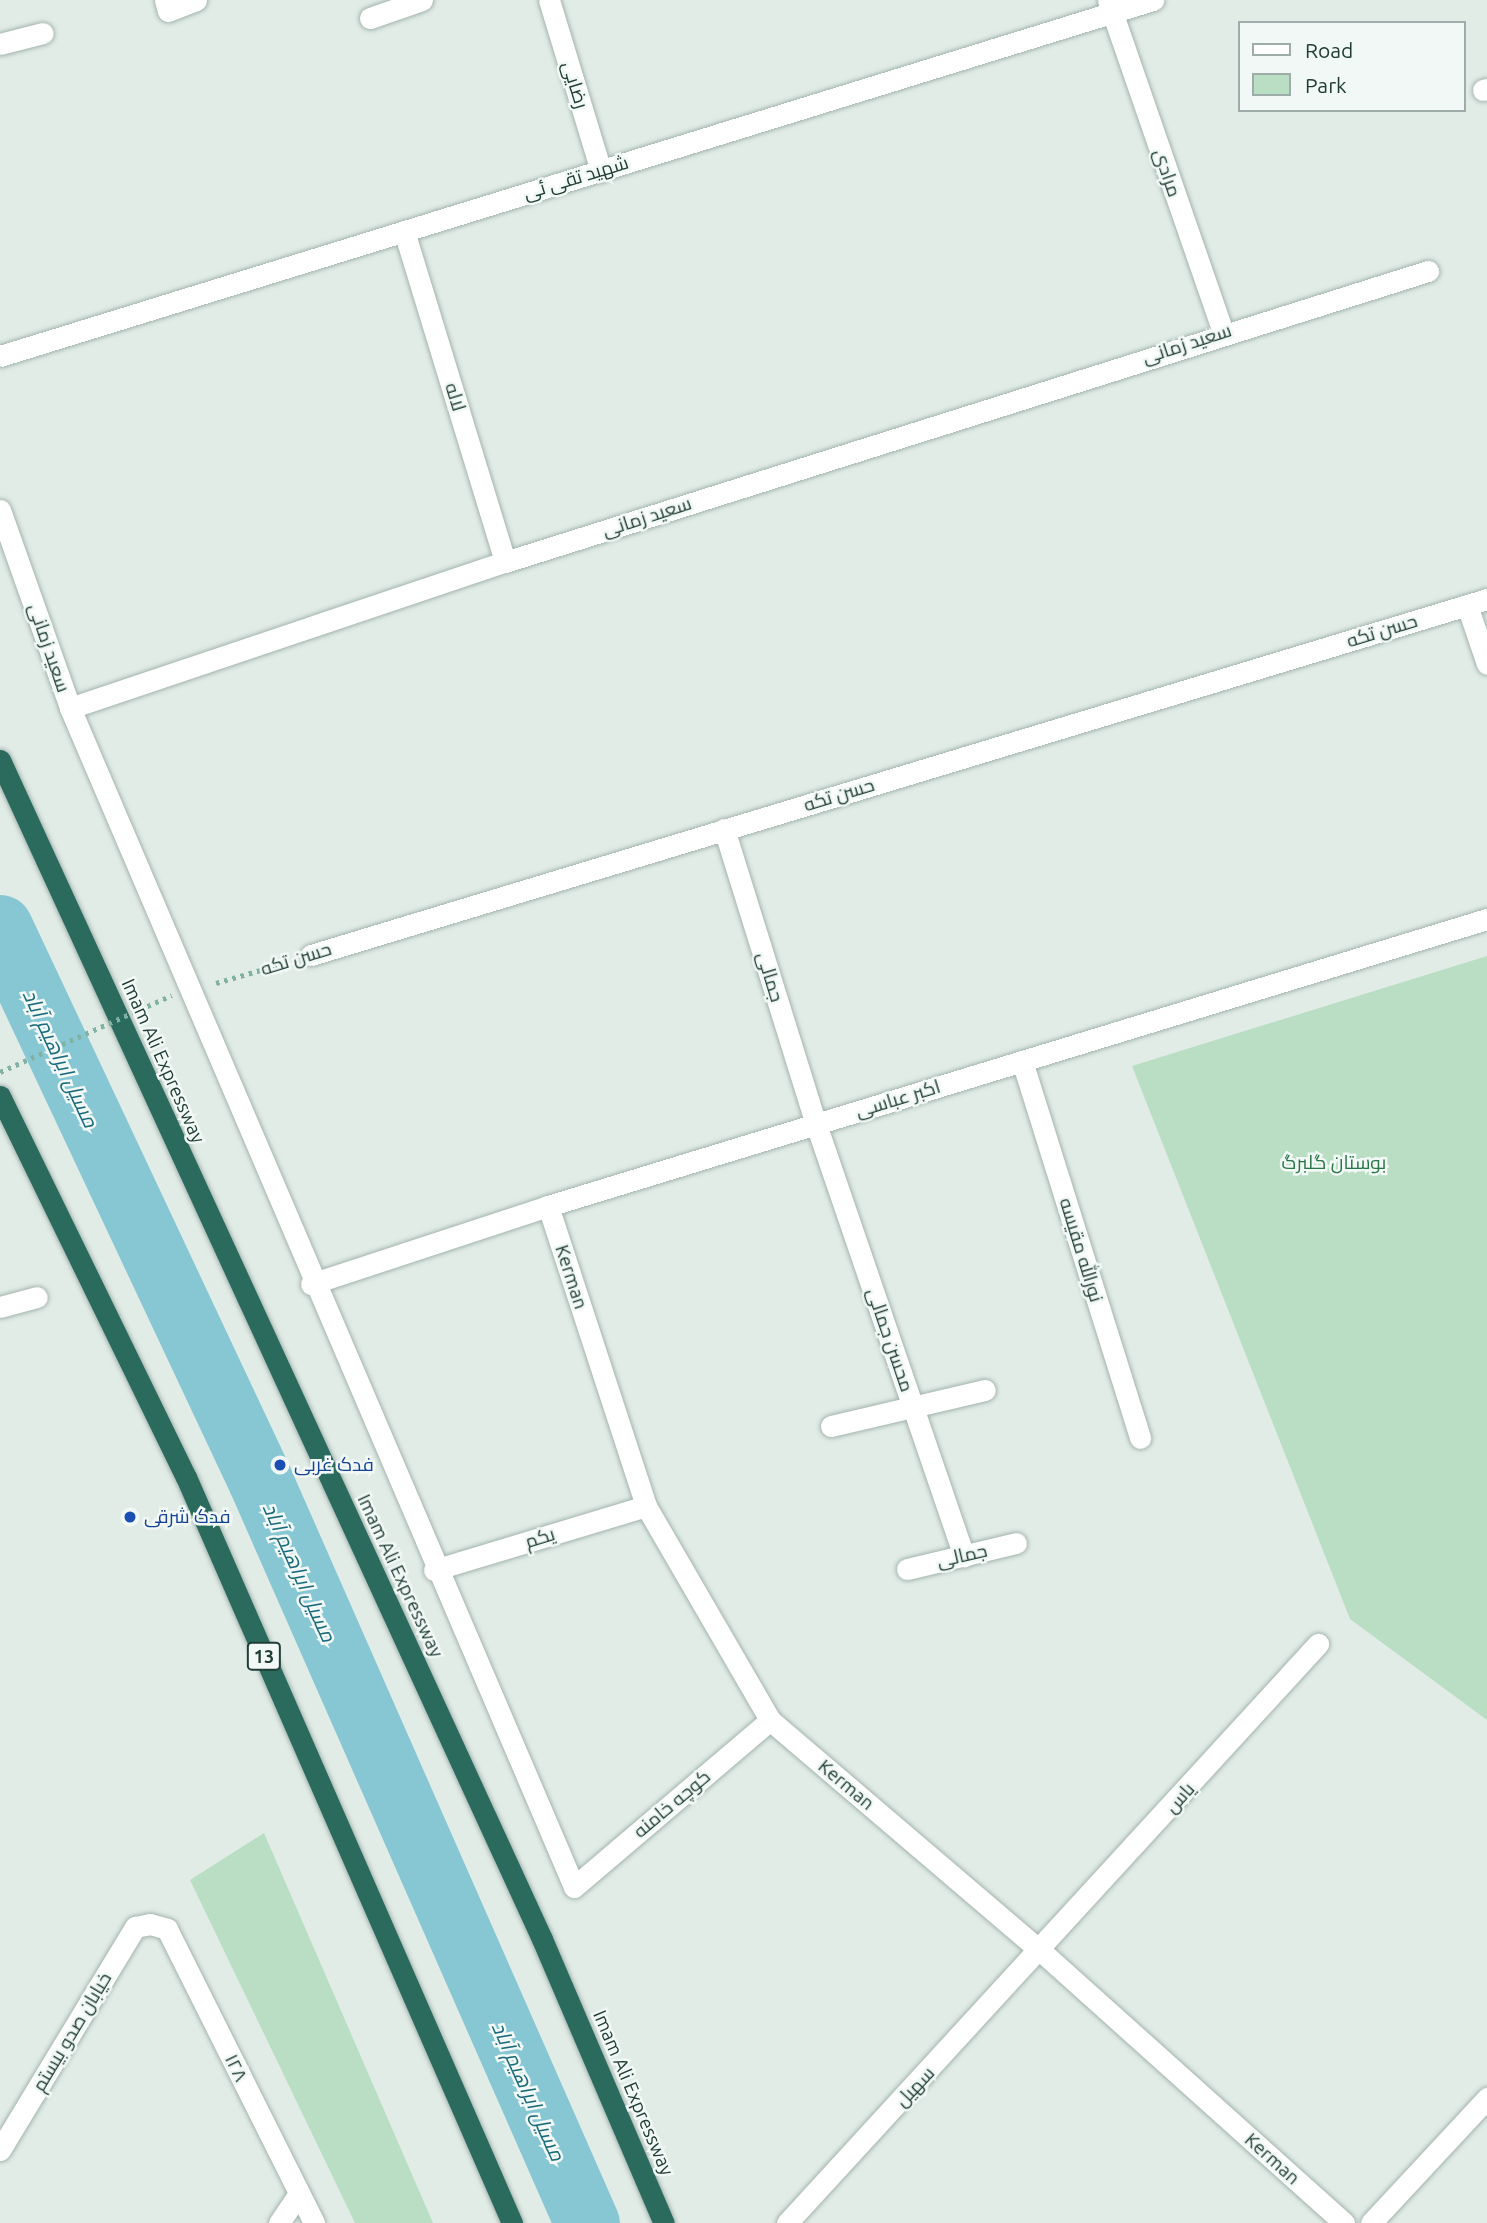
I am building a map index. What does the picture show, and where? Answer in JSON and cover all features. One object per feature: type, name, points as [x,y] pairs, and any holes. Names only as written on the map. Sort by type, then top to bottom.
[{"type":"highway","name":"Imam Ali Expressway","points":[[0,760],[536,1926],[664,2223]]},
{"type":"highway","name":"13","points":[[0,1096],[186,1477],[512,2223]]},
{"type":"street","points":[[165,0],[168,11],[196,0]]},
{"type":"street","points":[[370,18],[422,0]]},
{"type":"street","name":"رضایی","points":[[550,0],[601,170]]},
{"type":"street","name":"شهید تقی ئی","points":[[0,356],[601,170],[1110,6],[1153,0]]},
{"type":"street","name":"مرادی","points":[[1110,6],[1223,332]]},
{"type":"street","points":[[0,44],[43,33]]},
{"type":"street","name":"لاله","points":[[404,231],[505,562]]},
{"type":"street","name":"سعید زمانی","points":[[0,510],[70,708],[505,562],[1223,332],[1428,271]]},
{"type":"street","points":[[1477,602],[1487,664]]},
{"type":"street","name":"حسن تکه","points":[[311,954],[1477,602]]},
{"type":"street","points":[[70,708],[181,993],[311,1284],[434,1570]]},
{"type":"street","name":"جمالی","points":[[724,830],[816,1124]]},
{"type":"street","name":"اکبر عباسی","points":[[311,1284],[548,1206],[1487,919]]},
{"type":"street","name":"نورالله مقیسه","points":[[1022,1061],[1140,1438]]},
{"type":"street","name":"محسن جمالی","points":[[816,1124],[964,1556]]},
{"type":"street","name":"Kerman","points":[[548,1206],[646,1507],[770,1720],[1042,1952],[1344,2223]]},
{"type":"street","points":[[0,1307],[37,1297]]},
{"type":"street","points":[[831,1426],[913,1409],[985,1390]]},
{"type":"street","name":"یکم","points":[[434,1570],[646,1507]]},
{"type":"street","name":"جمالی","points":[[907,1569],[1016,1543]]},
{"type":"street","name":"کوچه خامنه","points":[[434,1570],[574,1887],[770,1720]]},
{"type":"street","name":"یاس","points":[[1042,1952],[1318,1644]]},
{"type":"street","name":"خیابان صدو بیستم","points":[[0,2150],[135,1927],[150,1924]]},
{"type":"street","name":"۱۲۸","points":[[150,1924],[167,1929],[314,2223]]},
{"type":"street","name":"سهیل","points":[[787,2223],[1042,1952]]},
{"type":"street","points":[[1371,2223],[1487,2098]]},
{"type":"street","points":[[279,2223],[298,2194]]},
{"type":"path","name":"حسن تکه","points":[[0,1072],[181,993],[311,954]]},
{"type":"green space","name":"بوستان گلبرگ","points":[[1487,956],[1487,1720],[1350,1619],[1132,1066]]},
{"type":"green space","points":[[264,1833],[433,2223],[355,2223],[190,1880]]},
{"type":"waterway","name":"مسیل ابراهیم آباد","points":[[0,927],[260,1480],[587,2223]]},
{"type":"place","name":"فدک غربی","points":[[280,1465]]},
{"type":"place","name":"فدک شرقی","points":[[130,1517]]}]
